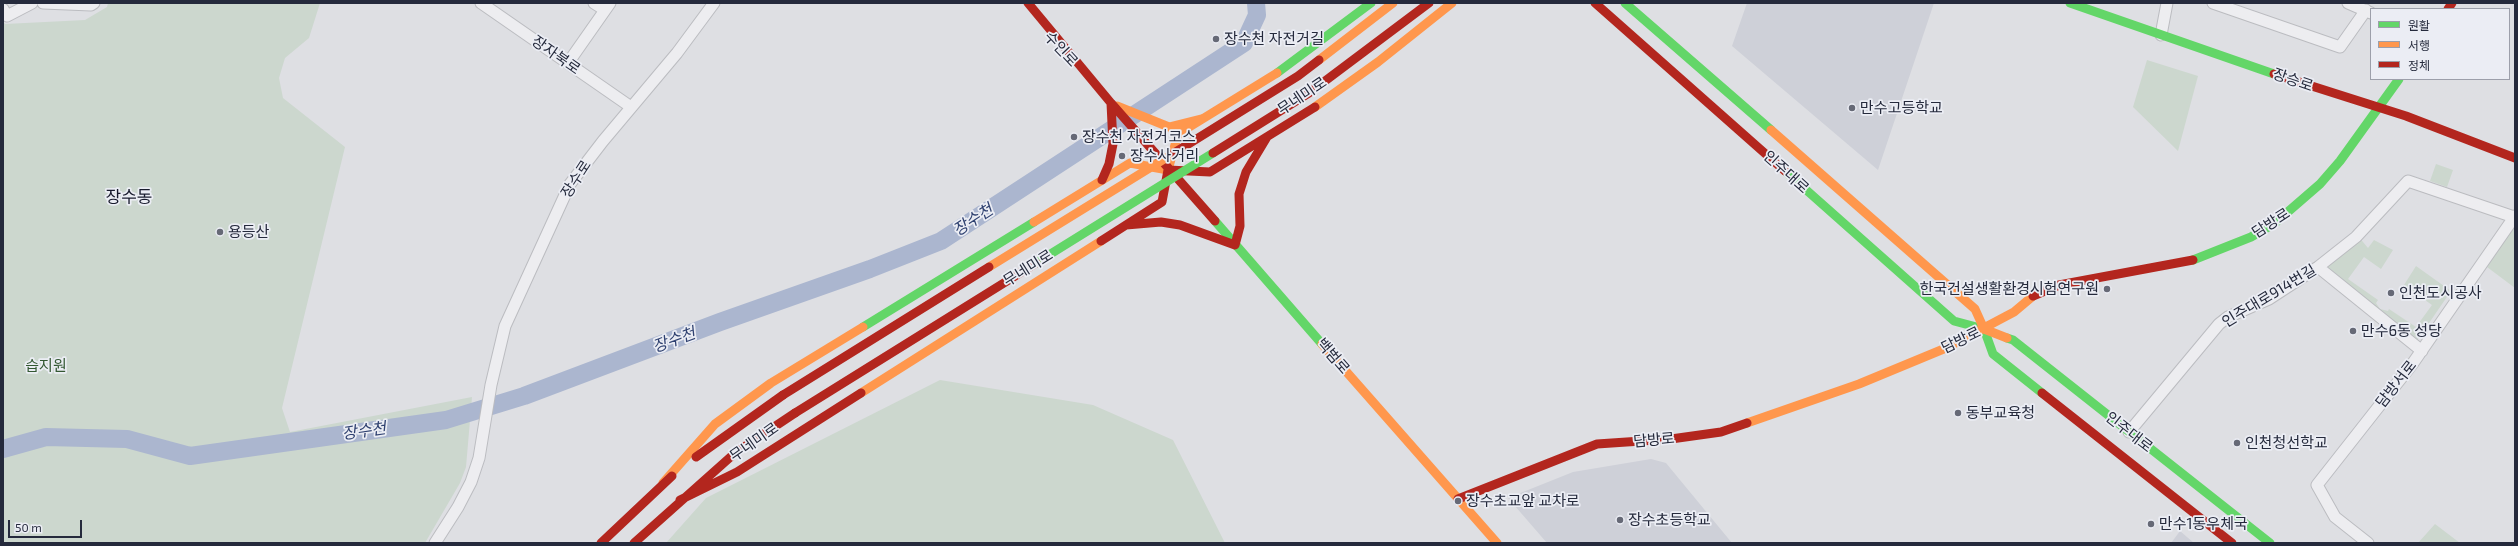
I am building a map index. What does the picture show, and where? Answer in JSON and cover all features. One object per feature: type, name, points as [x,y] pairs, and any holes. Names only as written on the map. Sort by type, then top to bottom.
[{"type":"main road","name":"수인로","points":[[1018,3],[1104,95]]},
{"type":"main road","name":"수인로","points":[[1028,3],[1111,104],[1168,170]]},
{"type":"main road","points":[[680,500],[737,472],[1162,202],[1168,170],[1178,134],[1286,67],[1371,3]]},
{"type":"main road","name":"무네미로","points":[[602,543],[664,483],[720,438],[783,395],[1298,76],[1393,3]]},
{"type":"main road","name":"무네미로","points":[[634,543],[680,500],[735,454],[795,414],[1309,93],[1429,3]]},
{"type":"main road","points":[[664,483],[715,424],[771,383],[1102,180],[1130,163],[1168,170],[1210,172],[1315,107],[1372,66],[1452,3]]},
{"type":"main road","name":"인주대로","points":[[1595,3],[1954,320],[2013,340],[2270,543]]},
{"type":"main road","name":"인주대로","points":[[1624,3],[1975,309],[1993,354],[2232,543]]},
{"type":"main road","name":"장승로","points":[[2070,3],[2378,108],[2406,116],[2515,158]]},
{"type":"main road","name":"담방로","points":[[1458,499],[1597,444],[1671,439],[1721,432],[1859,384],[1946,348],[2014,312],[2036,294],[2059,285],[2174,265],[2204,256],[2251,237],[2275,223],[2320,184],[2340,161],[2398,80]]},
{"type":"main road","points":[[1102,180],[1109,164],[1113,144],[1111,104],[1169,127],[1201,119]]},
{"type":"main road","points":[[1126,225],[1161,222],[1180,225],[1235,245],[1240,226],[1239,194],[1246,172],[1267,137]]},
{"type":"main road","name":"백범로","points":[[1168,170],[1497,543]]},
{"type":"street","points":[[3,9],[7,16],[32,3]]},
{"type":"street","points":[[43,3],[91,5],[94,3]]},
{"type":"street","name":"장자북로","points":[[482,3],[631,107]]},
{"type":"street","points":[[568,63],[608,7],[594,3]]},
{"type":"street","name":"장수로","points":[[435,543],[458,507],[471,482],[479,458],[491,385],[505,326],[570,184],[631,107],[677,53],[714,3]]},
{"type":"street","points":[[2162,35],[2167,3]]},
{"type":"street","points":[[2213,3],[2340,47],[2368,11],[2348,3]]},
{"type":"street","name":"인주대로914번길","points":[[2129,432],[2219,324],[2228,317],[2269,299],[2318,267],[2356,237],[2408,181],[2515,216]]},
{"type":"street","name":"담방서로","points":[[2368,543],[2335,517],[2317,485],[2422,351],[2515,216]]},
{"type":"street","points":[[2318,267],[2422,351]]},
{"type":"shaded area","name":"만수고등학교","points":[[1747,3],[1934,3],[1878,170],[1732,46]]},
{"type":"shaded area","name":"장수초등학교","points":[[1651,459],[1666,463],[1732,543],[1547,543],[1508,498],[1573,472]]},
{"type":"shaded area","points":[[2180,531],[2194,543],[2171,543]]},
{"type":"green space","name":"습지원","points":[[108,3],[320,3],[309,38],[285,58],[279,78],[283,98],[345,147],[282,408],[290,432],[472,397],[466,467],[460,483],[425,543],[3,543],[3,21],[5,24],[85,20],[107,7]]},
{"type":"green space","points":[[2147,60],[2198,76],[2178,151],[2133,107]]},
{"type":"green space","points":[[2436,164],[2453,170],[2447,187],[2430,181]]},
{"type":"green space","points":[[2515,225],[2515,288],[2487,267]]},
{"type":"green space","points":[[2358,236],[2368,248],[2374,240],[2393,250],[2381,269],[2364,257],[2348,279],[2378,300],[2376,303],[2380,309],[2388,311],[2389,309],[2416,327],[2432,305],[2404,285],[2416,266],[2451,291],[2416,342],[2323,269]]},
{"type":"green space","points":[[940,380],[1093,405],[1173,440],[1225,543],[666,543],[706,498]]},
{"type":"green space","points":[[2435,524],[2460,543],[2418,543]]},
{"type":"waterway","name":"장수천","points":[[3,449],[46,437],[127,439],[190,456],[446,420],[524,396],[720,322],[870,269],[941,241],[1244,43],[1257,15],[1256,3]]},
{"type":"traffic: fast","points":[[1277,73],[1371,3]]},
{"type":"traffic: fast","points":[[1625,3],[1771,130]]},
{"type":"traffic: fast","points":[[2070,3],[2274,74]]},
{"type":"traffic: fast","points":[[2193,260],[2251,237],[2275,223],[2320,184],[2340,161],[2398,80]]},
{"type":"traffic: fast","points":[[1036,263],[1213,153]]},
{"type":"traffic: fast","points":[[1786,172],[1954,321],[1984,329],[1993,354],[2042,393]]},
{"type":"traffic: fast","points":[[1215,221],[1322,344]]},
{"type":"traffic: fast","points":[[863,327],[1034,222]]},
{"type":"traffic: fast","points":[[2007,338],[2013,340],[2270,543]]},
{"type":"traffic: slow","points":[[1319,60],[1393,3]]},
{"type":"traffic: slow","points":[[1315,107],[1378,62],[1452,3]]},
{"type":"traffic: slow","points":[[1034,222],[1130,163],[1168,170],[1178,134],[1277,73]]},
{"type":"traffic: slow","points":[[1117,106],[1169,127],[1201,119]]},
{"type":"traffic: slow","points":[[1771,130],[1975,309],[1984,329],[2007,338]]},
{"type":"traffic: slow","points":[[989,267],[1174,153]]},
{"type":"traffic: slow","points":[[861,393],[1101,241]]},
{"type":"traffic: slow","points":[[1747,423],[1859,384],[1946,348],[2014,312],[2033,296]]},
{"type":"traffic: slow","points":[[663,483],[715,424],[771,383],[863,327]]},
{"type":"traffic: slow","points":[[1322,344],[1497,543]]},
{"type":"traffic: jam","points":[[1028,3],[1111,103],[1215,221]]},
{"type":"traffic: jam","points":[[1213,153],[1309,93],[1429,3]]},
{"type":"traffic: jam","points":[[1595,3],[1786,172]]},
{"type":"traffic: jam","points":[[2449,8],[2452,3]]},
{"type":"traffic: jam","points":[[1174,153],[1298,76],[1319,60]]},
{"type":"traffic: jam","points":[[2274,74],[2406,116],[2515,158]]},
{"type":"traffic: jam","points":[[1102,180],[1109,164],[1113,144],[1111,103]]},
{"type":"traffic: jam","points":[[1101,241],[1162,202],[1168,170],[1210,172],[1315,107]]},
{"type":"traffic: jam","points":[[1126,225],[1161,222],[1180,225],[1235,245],[1240,226],[1239,194],[1246,172],[1267,137]]},
{"type":"traffic: jam","points":[[2033,296],[2059,285],[2193,260]]},
{"type":"traffic: jam","points":[[795,413],[1036,263]]},
{"type":"traffic: jam","points":[[783,395],[989,267]]},
{"type":"traffic: jam","points":[[680,500],[737,472],[861,393]]},
{"type":"traffic: jam","points":[[2042,393],[2232,543]]},
{"type":"traffic: jam","points":[[696,457],[783,395]]},
{"type":"traffic: jam","points":[[634,543],[735,453],[795,413]]},
{"type":"traffic: jam","points":[[1458,499],[1597,444],[1671,439],[1721,432],[1747,423]]},
{"type":"traffic: jam","points":[[601,543],[672,476]]},
{"type":"place","name":"장수천 자전거길","points":[[1216,39]]},
{"type":"place","name":"만수고등학교","points":[[1852,108]]},
{"type":"place","name":"장수천 자전거코스","points":[[1074,137]]},
{"type":"place","name":"장수사거리","points":[[1122,156]]},
{"type":"place","name":"용등산","points":[[220,232]]},
{"type":"place","name":"한국건설생활환경시험연구원","points":[[2107,289]]},
{"type":"place","name":"인천도시공사","points":[[2391,293]]},
{"type":"place","name":"만수6동 성당","points":[[2353,331]]},
{"type":"place","name":"동부교육청","points":[[1958,413]]},
{"type":"place","name":"인천청선학교","points":[[2237,443]]},
{"type":"place","name":"장수초교앞 교차로","points":[[1458,501]]},
{"type":"place","name":"장수초등학교","points":[[1620,520]]},
{"type":"place","name":"만수1동우체국","points":[[2151,524]]},
{"type":"district","name":"장수동","points":[[129,197]]}]
